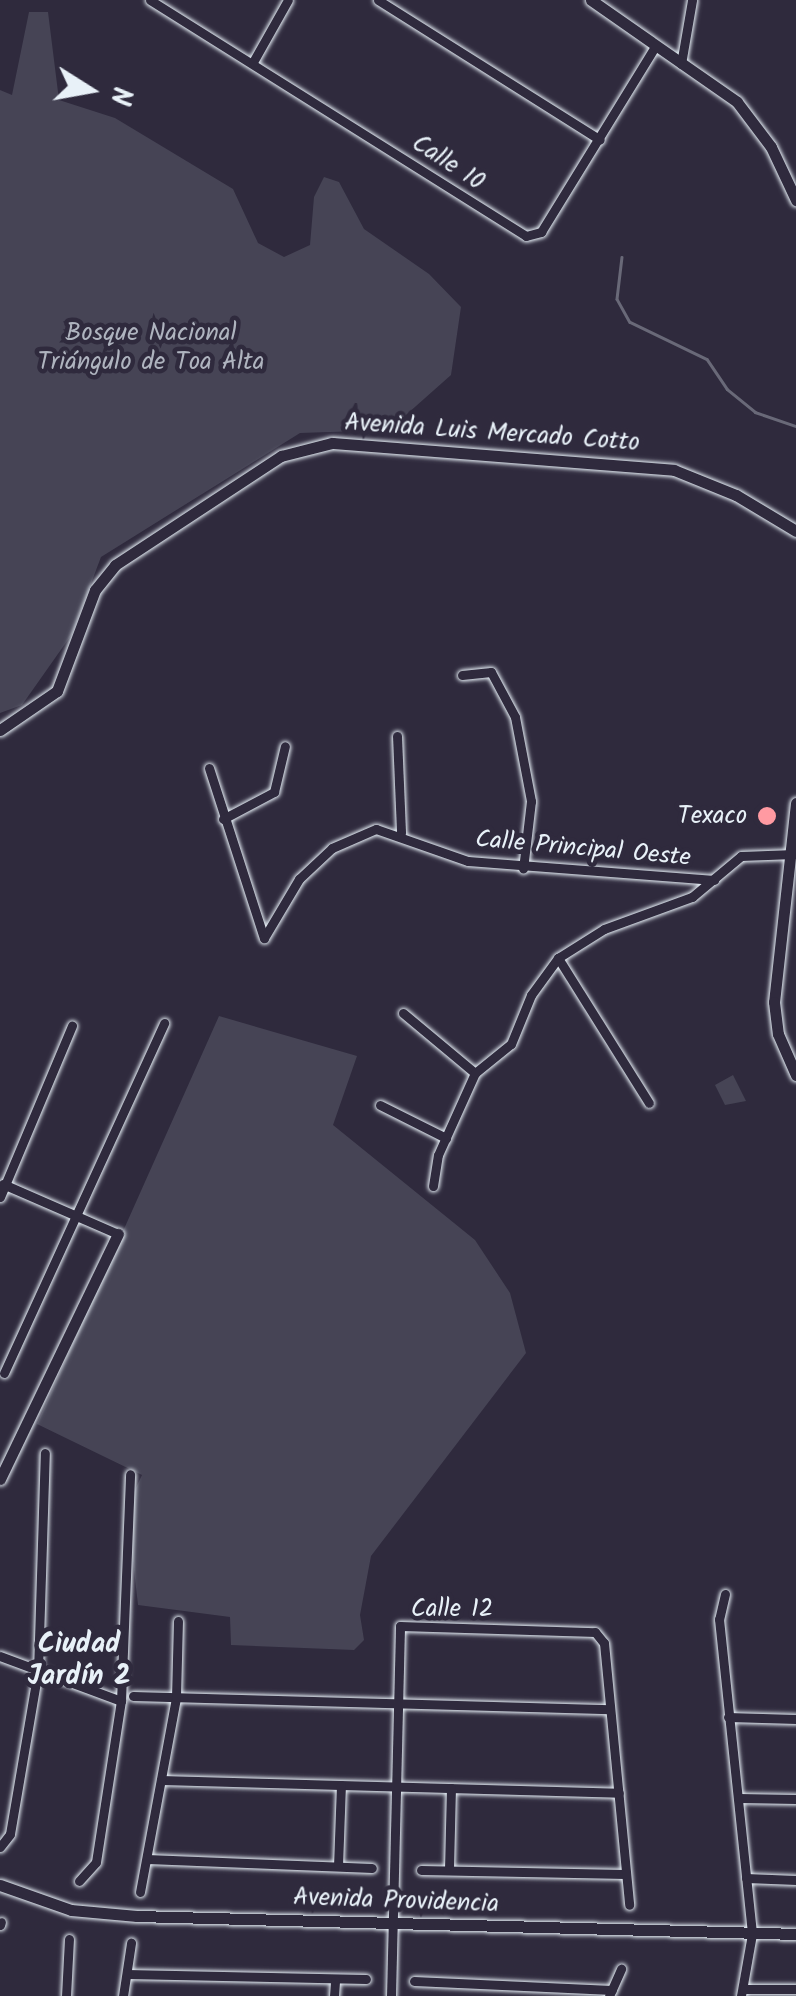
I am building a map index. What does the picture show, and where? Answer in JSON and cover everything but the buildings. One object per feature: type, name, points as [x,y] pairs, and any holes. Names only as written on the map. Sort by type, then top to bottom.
[{"type":"street","name":"Calle 10","points":[[150,0],[526,236],[541,232],[655,48]]},
{"type":"street","points":[[253,62],[288,0]]},
{"type":"street","points":[[378,0],[600,140]]},
{"type":"street","points":[[591,0],[737,102],[771,146],[796,200]]},
{"type":"street","points":[[681,64],[692,0]]},
{"type":"street","name":"Avenida Luis Mercado Cotto","points":[[0,730],[56,691],[95,590],[115,565],[281,456],[332,442],[674,470],[736,495],[796,530]]},
{"type":"street","points":[[462,675],[491,672],[515,717],[531,801],[523,869]]},
{"type":"street","points":[[397,736],[401,833]]},
{"type":"street","points":[[209,768],[223,819],[274,792],[285,746]]},
{"type":"street","points":[[796,803],[794,854],[774,1002],[778,1034],[796,1075]]},
{"type":"street","name":"Calle Principal Oeste","points":[[223,819],[264,938],[299,879],[332,848],[360,831],[401,833],[468,861],[523,869],[714,880]]},
{"type":"street","points":[[433,1186],[446,1138],[475,1074],[510,1044],[530,995],[558,958],[604,929],[692,896],[740,856],[794,854]]},
{"type":"street","points":[[558,958],[649,1103]]},
{"type":"street","points":[[403,1013],[475,1074]]},
{"type":"street","points":[[4,1373],[164,1023]]},
{"type":"street","points":[[0,1197],[2,1184],[72,1026]]},
{"type":"street","points":[[380,1104],[446,1138]]},
{"type":"street","points":[[0,1478],[118,1234],[2,1184]]},
{"type":"street","points":[[0,1847],[10,1834],[38,1671],[45,1453]]},
{"type":"street","points":[[79,1881],[96,1862],[121,1700],[130,1474]]},
{"type":"street","points":[[725,1594],[719,1619],[752,1934],[742,1992],[796,1989]]},
{"type":"street","points":[[140,1892],[176,1698],[178,1621]]},
{"type":"street","name":"Calle 12","points":[[391,1996],[400,1626],[595,1632],[604,1643],[629,1904]]},
{"type":"street","points":[[0,1656],[121,1700]]},
{"type":"street","points":[[133,1696],[610,1709]]},
{"type":"street","points":[[728,1717],[796,1718]]},
{"type":"street","points":[[161,1780],[619,1794]]},
{"type":"street","points":[[338,1866],[340,1785]]},
{"type":"street","points":[[449,1869],[451,1788]]},
{"type":"street","points":[[739,1798],[796,1799]]},
{"type":"street","points":[[146,1859],[372,1868]]},
{"type":"street","points":[[421,1870],[625,1874]]},
{"type":"street","points":[[746,1878],[796,1880]]},
{"type":"street","name":"Avenida Providencia","points":[[0,1885],[70,1910],[137,1916],[796,1934]]},
{"type":"street","points":[[66,1996],[69,1940]]},
{"type":"street","points":[[123,1996],[131,1943]]},
{"type":"street","points":[[414,1980],[611,1993],[621,1969]]},
{"type":"street","points":[[127,1974],[366,1979]]},
{"type":"street","points":[[334,1996],[335,1980]]},
{"type":"street","points":[[446,1982],[446,1996]]},
{"type":"green space","name":"Bosque Nacional Triángulo de Toa Alta","points":[[29,12],[48,12],[59,100],[115,118],[233,189],[258,243],[284,257],[310,245],[314,197],[324,177],[339,182],[364,229],[429,274],[461,307],[451,375],[389,430],[300,433],[101,557],[72,634],[22,705],[0,713],[0,90],[12,95]]},
{"type":"green space","points":[[219,1016],[357,1056],[333,1125],[475,1240],[510,1293],[526,1353],[371,1556],[360,1615],[364,1640],[354,1650],[231,1645],[230,1617],[138,1605],[127,1507],[142,1475],[37,1424]]},
{"type":"green space","points":[[733,1075],[746,1101],[725,1105],[715,1085]]},
{"type":"waterway","points":[[622,257],[617,299],[630,322],[707,359],[727,389],[755,412],[796,426]]},
{"type":"place","name":"Texaco","points":[[767,816]]},
{"type":"district","name":"Ciudad Jardín 2","points":[[79,1661]]}]
